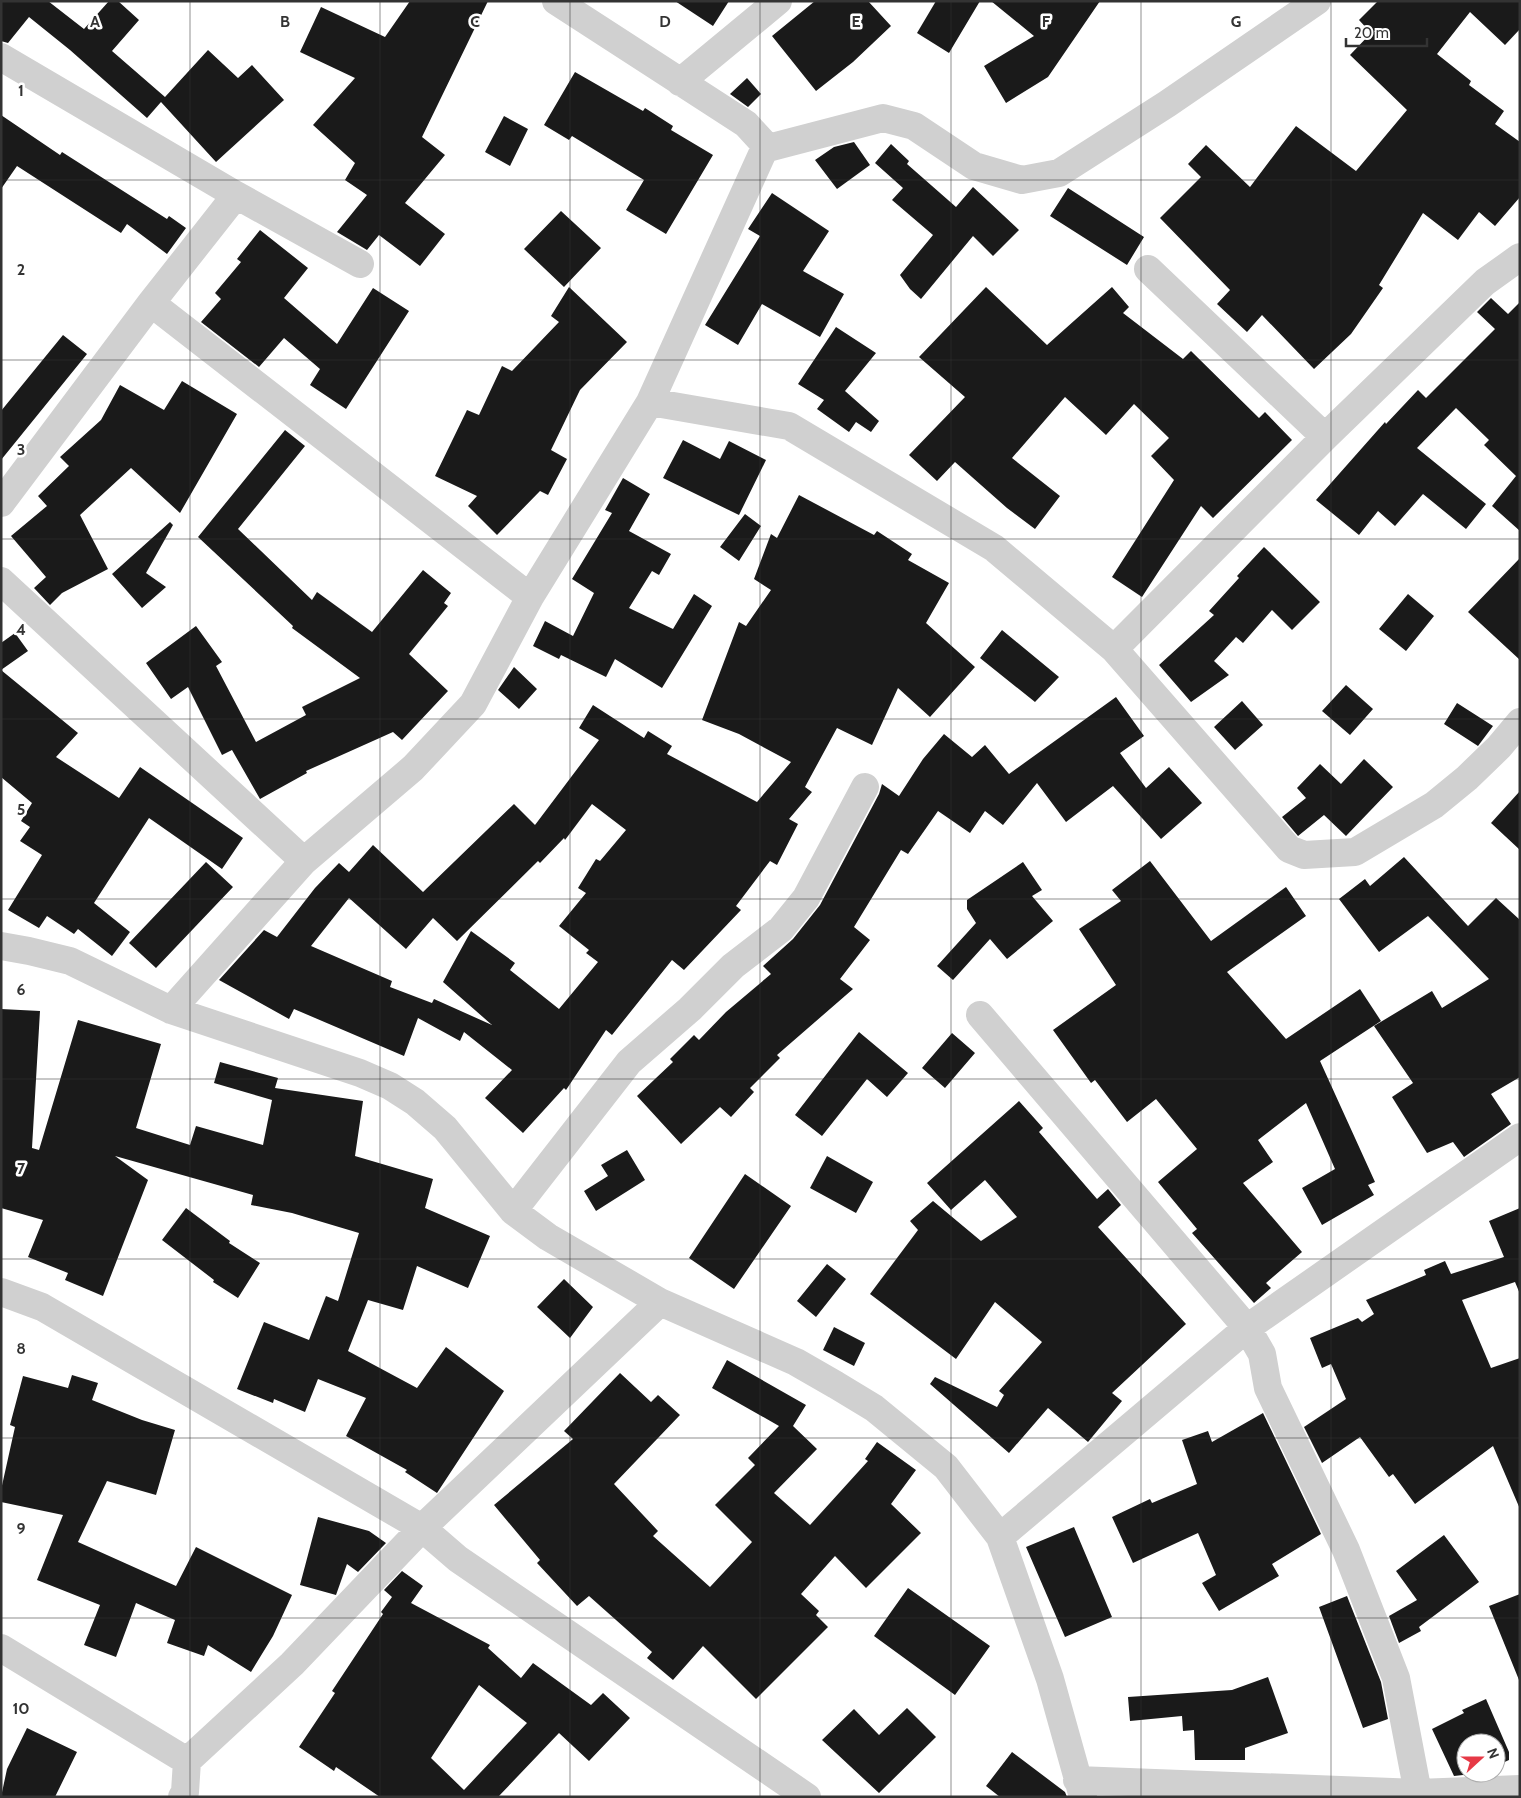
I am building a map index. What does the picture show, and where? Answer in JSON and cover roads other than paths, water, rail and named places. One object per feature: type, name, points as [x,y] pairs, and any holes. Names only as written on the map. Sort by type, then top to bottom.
[{"type":"street","points":[[556,1],[746,124],[768,148]]},
{"type":"street","points":[[680,82],[778,1]]},
{"type":"street","points":[[171,1010],[304,861],[414,768],[473,704],[530,597],[650,402],[763,152],[768,148],[883,118],[914,126],[974,166],[1022,180],[1059,173],[1167,104],[1317,1]]},
{"type":"street","points":[[1,57],[236,195],[360,264]]},
{"type":"street","points":[[1,503],[151,303],[236,195]]},
{"type":"street","points":[[1114,649],[1325,437],[1485,282],[1520,257]]},
{"type":"street","points":[[1148,269],[1325,437]]},
{"type":"street","points":[[151,303],[530,597]]},
{"type":"street","points":[[650,402],[789,426],[994,548],[1114,649],[1288,849],[1304,856],[1355,852],[1434,805],[1492,753],[1520,722]]},
{"type":"street","points":[[1,581],[304,861]]},
{"type":"street","points":[[513,1211],[629,1062],[690,1009],[733,966],[781,929],[806,898],[865,787]]},
{"type":"street","points":[[1,946],[29,950],[70,961],[171,1010],[360,1073],[390,1086],[415,1102],[445,1128],[513,1211],[548,1237],[660,1302],[796,1362],[874,1408],[946,1467],[1000,1537],[1050,1679],[1080,1789],[1418,1793],[1520,1789]]},
{"type":"street","points":[[980,1015],[1248,1328],[1262,1354],[1268,1388],[1346,1550],[1386,1650],[1396,1678],[1418,1793]]},
{"type":"street","points":[[1000,1537],[1248,1328],[1520,1137]]},
{"type":"street","points":[[1,1292],[42,1307],[422,1528],[458,1559],[807,1797]]},
{"type":"street","points":[[187,1795],[187,1761],[292,1664],[422,1528],[660,1302]]},
{"type":"street","points":[[1,1648],[187,1761]]}]
